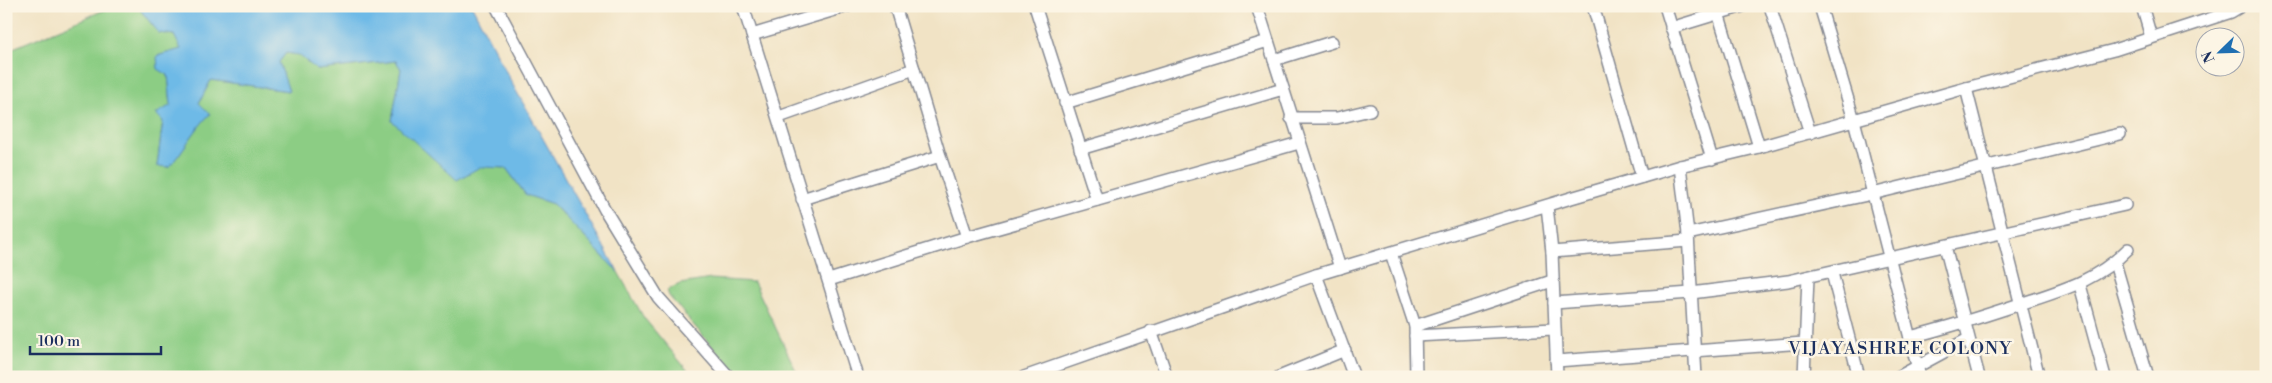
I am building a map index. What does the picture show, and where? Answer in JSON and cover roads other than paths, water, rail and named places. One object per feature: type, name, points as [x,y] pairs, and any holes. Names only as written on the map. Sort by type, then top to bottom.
[{"type":"street","points":[[496,6],[605,210],[658,297],[730,377]]},
{"type":"street","points":[[744,6],[858,377]]},
{"type":"street","points":[[752,35],[848,6]]},
{"type":"street","points":[[895,6],[940,156],[967,237]]},
{"type":"street","points":[[1035,6],[1096,200]]},
{"type":"street","points":[[1257,6],[1340,268]]},
{"type":"street","points":[[1593,6],[1642,177]]},
{"type":"street","points":[[1665,6],[1712,159]]},
{"type":"street","points":[[1671,28],[1717,10],[1743,6]]},
{"type":"street","points":[[1770,6],[1810,133]]},
{"type":"street","points":[[1820,6],[1854,120],[1918,372]]},
{"type":"street","points":[[2142,6],[2151,37]]},
{"type":"street","points":[[1024,377],[1151,331],[1316,275],[1680,166],[1759,147],[1966,88],[2114,50],[2231,12],[2241,6]]},
{"type":"street","points":[[1717,10],[1759,147]]},
{"type":"street","points":[[1066,103],[1268,41]]},
{"type":"street","points":[[1274,60],[1332,42]]},
{"type":"street","points":[[778,117],[914,69]]},
{"type":"street","points":[[1966,88],[2040,377]]},
{"type":"street","points":[[1080,149],[1283,89]]},
{"type":"street","points":[[1292,118],[1338,118],[1370,110]]},
{"type":"street","points":[[1552,252],[1688,238],[2120,134]]},
{"type":"street","points":[[829,280],[967,237],[1299,143]]},
{"type":"street","points":[[802,199],[940,156]]},
{"type":"street","points":[[1680,166],[1688,238],[1696,377]]},
{"type":"street","points":[[1554,303],[1691,293],[1832,273],[2126,205]]},
{"type":"street","points":[[1547,206],[1552,252],[1557,377]]},
{"type":"street","points":[[1945,246],[1979,377]]},
{"type":"street","points":[[1910,337],[1964,323],[2080,285],[2115,263],[2128,249]]},
{"type":"street","points":[[1391,253],[1415,331],[1416,377]]},
{"type":"street","points":[[2115,263],[2148,377]]},
{"type":"street","points":[[1832,273],[1859,377]]},
{"type":"street","points":[[1316,275],[1354,377]]},
{"type":"street","points":[[1804,377],[1808,277]]},
{"type":"street","points":[[1415,331],[1552,280]]},
{"type":"street","points":[[2080,285],[2105,377]]},
{"type":"street","points":[[1415,331],[1554,329]]},
{"type":"street","points":[[1151,331],[1167,377]]},
{"type":"street","points":[[1898,377],[1918,372],[1968,339]]},
{"type":"street","points":[[1556,361],[1804,343]]},
{"type":"street","points":[[1278,377],[1345,350]]},
{"type":"water","points":[[137,6],[472,6],[514,87],[618,272],[553,204],[526,195],[506,168],[480,167],[457,180],[392,121],[401,69],[396,61],[317,70],[299,55],[286,53],[279,62],[289,91],[211,80],[199,103],[210,114],[169,167],[157,166],[163,121],[156,114],[171,105],[168,75],[158,69],[157,56],[181,49],[174,35],[159,33]]},
{"type":"district","name":"VIJAYASHREE COLONY","points":[[1900,348]]}]
